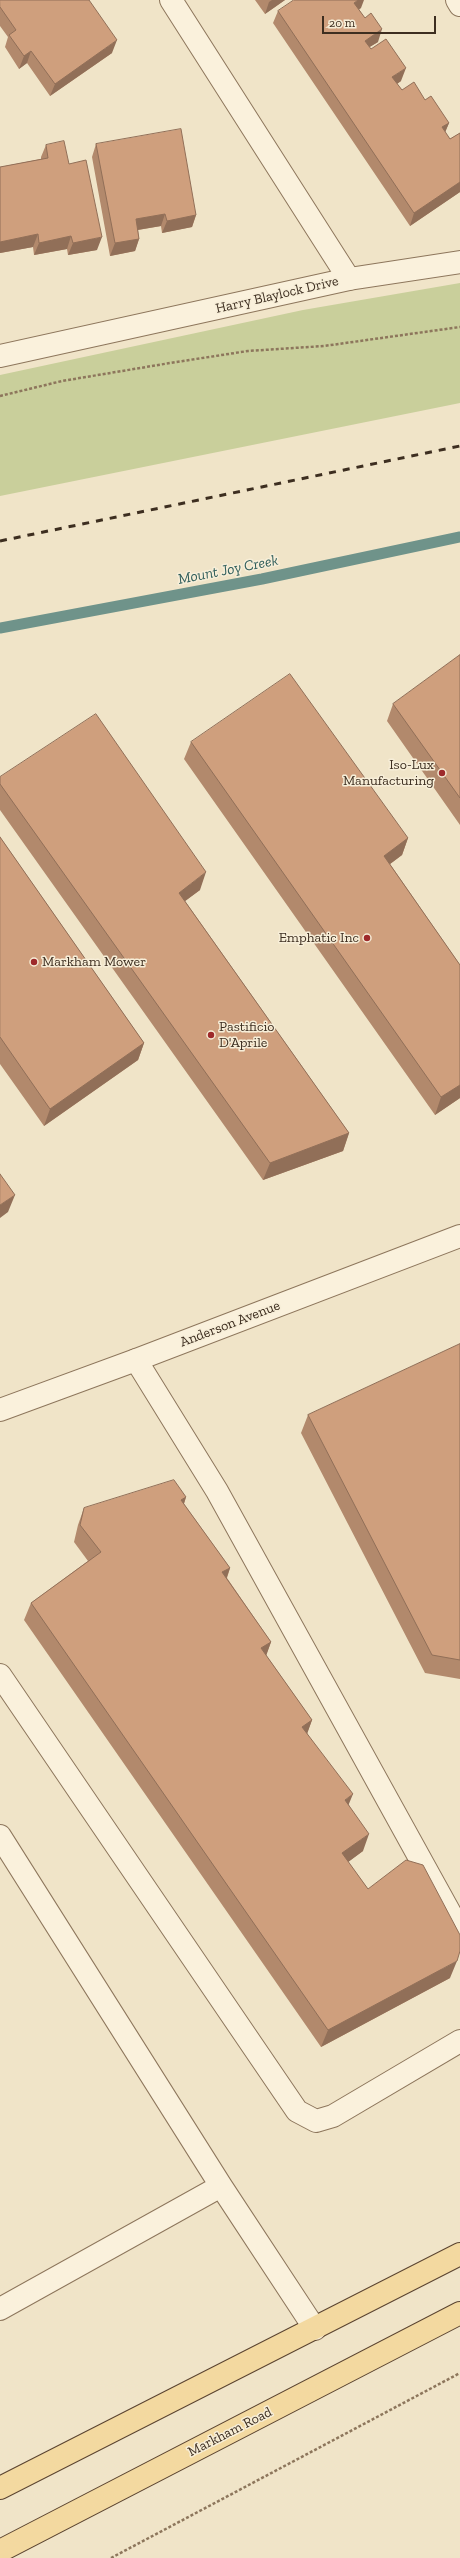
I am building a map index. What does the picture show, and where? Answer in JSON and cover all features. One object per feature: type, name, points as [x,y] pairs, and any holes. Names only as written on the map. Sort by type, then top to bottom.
[{"type":"main road","points":[[0,2488],[460,2254]]},
{"type":"main road","name":"Markham Road","points":[[0,2551],[460,2313]]},
{"type":"street","name":"Harry Blaylock Drive","points":[[0,356],[349,279],[171,0]]},
{"type":"street","points":[[457,0],[460,5]]},
{"type":"street","points":[[349,279],[460,262]]},
{"type":"street","name":"Anderson Avenue","points":[[0,1410],[136,1360],[460,1236]]},
{"type":"street","points":[[136,1360],[217,1491],[460,1931]]},
{"type":"street","points":[[0,1675],[297,2111],[316,2121],[333,2116],[460,2042]]},
{"type":"street","points":[[0,1836],[221,2186],[284,2279],[315,2329]]},
{"type":"street","points":[[0,2309],[221,2186]]},
{"type":"path","points":[[0,396],[62,381],[248,351],[347,343],[460,327]]},
{"type":"path","points":[[111,2558],[460,2373]]},
{"type":"green space","points":[[460,283],[460,403],[0,496],[0,375],[303,310]]},
{"type":"building","points":[[0,0],[89,0],[117,40],[55,84],[31,51],[24,56],[9,35],[16,30],[0,7]]},
{"type":"building","points":[[294,0],[358,0],[354,3],[365,18],[371,13],[382,29],[365,41],[371,49],[386,39],[406,68],[392,77],[402,90],[414,82],[425,100],[431,96],[449,123],[442,127],[450,139],[460,133],[460,182],[414,213],[278,11]]},
{"type":"building","points":[[181,129],[196,215],[167,221],[165,214],[136,219],[139,239],[115,243],[96,144]]},
{"type":"building","points":[[64,141],[69,164],[86,160],[102,237],[73,243],[71,236],[39,243],[38,234],[0,242],[0,167],[48,158],[46,145]]},
{"type":"building","name":"Iso-Lux Manufacturing","points":[[460,655],[460,798],[393,704]]},
{"type":"building","name":"Emphatic Inc","points":[[290,674],[408,838],[384,856],[460,965],[460,1085],[441,1097],[191,742]]},
{"type":"building","name":"Pastificio D'Aprile","points":[[96,714],[206,872],[179,893],[349,1133],[270,1163],[0,784],[0,777]]},
{"type":"building","name":"Markham Mower","points":[[0,837],[144,1043],[50,1109],[0,1037]]},
{"type":"building","points":[[0,1174],[15,1195],[0,1205]]},
{"type":"building","points":[[460,1344],[460,1660],[432,1655],[308,1415]]},
{"type":"building","points":[[174,1480],[186,1497],[181,1500],[230,1568],[222,1572],[271,1642],[261,1648],[312,1720],[302,1727],[353,1794],[345,1800],[369,1834],[342,1853],[368,1889],[406,1860],[423,1865],[460,1935],[460,1951],[457,1961],[328,2030],[31,1603],[101,1552],[80,1525],[84,1508]]},
{"type":"waterway","name":"Mount Joy Creek","points":[[0,628],[262,579],[460,537]]},
{"type":"railway","points":[[0,541],[460,446]]},
{"type":"place","name":"Iso-Lux Manufacturing","points":[[442,773]]},
{"type":"place","name":"Emphatic Inc","points":[[367,938]]},
{"type":"place","name":"Markham Mower","points":[[34,962]]},
{"type":"place","name":"Pastificio D'Aprile","points":[[211,1035]]}]
